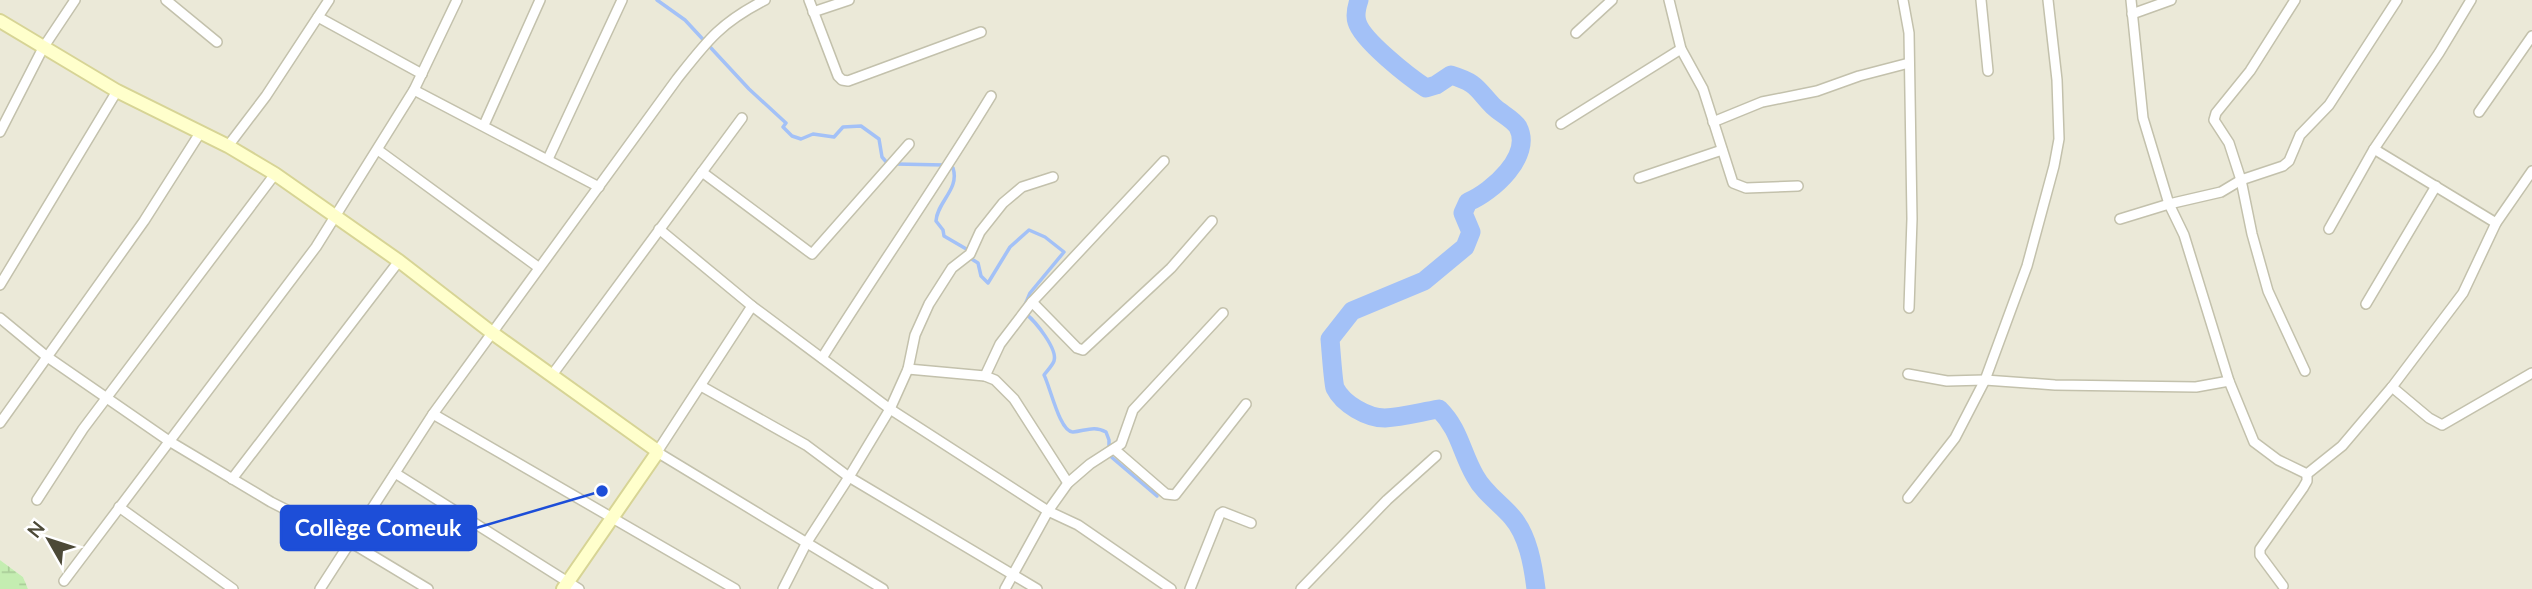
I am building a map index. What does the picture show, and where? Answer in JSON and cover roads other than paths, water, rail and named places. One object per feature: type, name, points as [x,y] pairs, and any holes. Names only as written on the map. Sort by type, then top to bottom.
[{"type":"main road","points":[[0,21],[117,91],[228,146],[275,174],[399,261],[491,332],[657,452],[570,587]]},
{"type":"street","points":[[0,132],[43,48],[75,0]]},
{"type":"street","points":[[166,0],[217,42]]},
{"type":"street","points":[[228,146],[265,96],[328,0]]},
{"type":"street","points":[[64,581],[292,282],[414,90],[457,0]]},
{"type":"street","points":[[484,125],[540,0]]},
{"type":"street","points":[[548,159],[622,0]]},
{"type":"street","points":[[320,589],[433,414],[677,79],[713,34],[732,19],[765,0]]},
{"type":"street","points":[[809,0],[838,76],[842,80],[848,81],[981,32]]},
{"type":"street","points":[[813,12],[849,0]]},
{"type":"street","points":[[1576,33],[1612,0]]},
{"type":"street","points":[[1669,0],[1681,49],[1703,89],[1730,179],[1739,186],[1798,186]]},
{"type":"street","points":[[1903,0],[1909,33],[1912,219],[1909,308]]},
{"type":"street","points":[[1981,0],[1988,71]]},
{"type":"street","points":[[1908,498],[1955,438],[1985,380],[2027,266],[2059,139],[2057,80],[2048,0]]},
{"type":"street","points":[[2131,0],[2143,118],[2169,204],[2184,235],[2229,381],[2255,442],[2278,460],[2307,474]]},
{"type":"street","points":[[2132,14],[2171,0]]},
{"type":"street","points":[[2295,0],[2250,71],[2216,113],[2214,120],[2229,143],[2241,180],[2268,291],[2305,371]]},
{"type":"street","points":[[2120,219],[2221,192],[2241,180],[2283,166],[2289,161],[2300,135],[2329,105],[2397,0]]},
{"type":"street","points":[[2329,229],[2374,149],[2471,0]]},
{"type":"street","points":[[318,17],[422,75]]},
{"type":"street","points":[[2480,112],[2532,36]]},
{"type":"street","points":[[1561,124],[1681,49]]},
{"type":"street","points":[[1713,122],[1762,102],[1817,91],[1858,76],[1909,63]]},
{"type":"street","points":[[414,90],[599,187]]},
{"type":"street","points":[[0,285],[117,91]]},
{"type":"street","points":[[822,358],[945,171],[990,96]]},
{"type":"street","points":[[552,376],[742,118]]},
{"type":"street","points":[[0,423],[144,221],[200,133]]},
{"type":"street","points":[[702,172],[812,254],[909,145]]},
{"type":"street","points":[[2374,149],[2496,223]]},
{"type":"street","points":[[378,150],[538,267]]},
{"type":"street","points":[[1639,178],[1721,150]]},
{"type":"street","points":[[985,376],[1000,344],[1032,302],[1164,161]]},
{"type":"street","points":[[2283,586],[2260,555],[2260,549],[2303,488],[2307,474],[2342,446],[2392,387],[2463,293],[2496,223],[2532,171]]},
{"type":"street","points":[[37,500],[106,399],[275,174]]},
{"type":"street","points":[[783,589],[807,542],[890,409],[908,369],[915,335],[929,304],[952,268],[970,254],[980,232],[1003,203],[1022,187],[1053,177]]},
{"type":"street","points":[[2365,304],[2436,186]]},
{"type":"street","points":[[1032,302],[1083,351],[1171,268],[1212,222]]},
{"type":"street","points":[[659,229],[752,306],[890,409],[1048,511],[1078,525],[1171,589]]},
{"type":"street","points":[[232,479],[399,261]]},
{"type":"street","points":[[752,306],[657,452],[883,589]]},
{"type":"street","points":[[1005,589],[1048,511],[1068,483],[1124,439],[1133,410],[1223,313]]},
{"type":"street","points":[[0,318],[46,356],[169,441],[271,502],[350,542],[428,589]]},
{"type":"street","points":[[908,369],[985,376],[995,380],[1014,399],[1068,483]]},
{"type":"street","points":[[2392,387],[2429,418],[2442,425],[2532,373]]},
{"type":"street","points":[[1908,374],[1947,380],[2054,385],[2196,387],[2229,381]]},
{"type":"street","points":[[701,386],[806,445],[849,477],[1037,589]]},
{"type":"street","points":[[1114,449],[1167,494],[1175,495],[1246,404]]},
{"type":"street","points":[[433,414],[735,589]]},
{"type":"street","points":[[1302,589],[1388,500],[1436,456]]},
{"type":"street","points":[[395,473],[570,587]]},
{"type":"street","points":[[119,507],[233,589]]},
{"type":"street","points":[[1190,589],[1220,514],[1223,512],[1251,523]]},
{"type":"waterway","points":[[657,0],[685,20],[749,89],[786,123],[783,127],[792,136],[801,139],[813,134],[834,137],[843,127],[861,126],[879,139],[882,157],[888,164]]},
{"type":"waterway","points":[[1359,0],[1356,17],[1361,30],[1398,67],[1426,88],[1451,75],[1471,84],[1516,124],[1521,138],[1520,150],[1508,172],[1488,190],[1468,202],[1463,213],[1471,232],[1465,247],[1424,281],[1352,311],[1330,339],[1335,388],[1350,405],[1363,413],[1378,417],[1398,417],[1439,409],[1452,425],[1479,482],[1518,524],[1526,541],[1536,589]]},
{"type":"waterway","points":[[896,164],[944,165],[953,168],[951,189],[936,221],[944,236],[968,250]]},
{"type":"waterway","points":[[970,258],[978,263],[981,276],[988,283],[1010,247],[1029,230],[1045,237],[1064,252],[1030,293],[1025,305]]},
{"type":"waterway","points":[[1026,314],[1040,329],[1053,350],[1054,361],[1044,375],[1064,425],[1073,432],[1093,429],[1106,432],[1109,455],[1157,496]]},
{"type":"place","name":"Collège Comeuk","points":[[602,491]]}]
